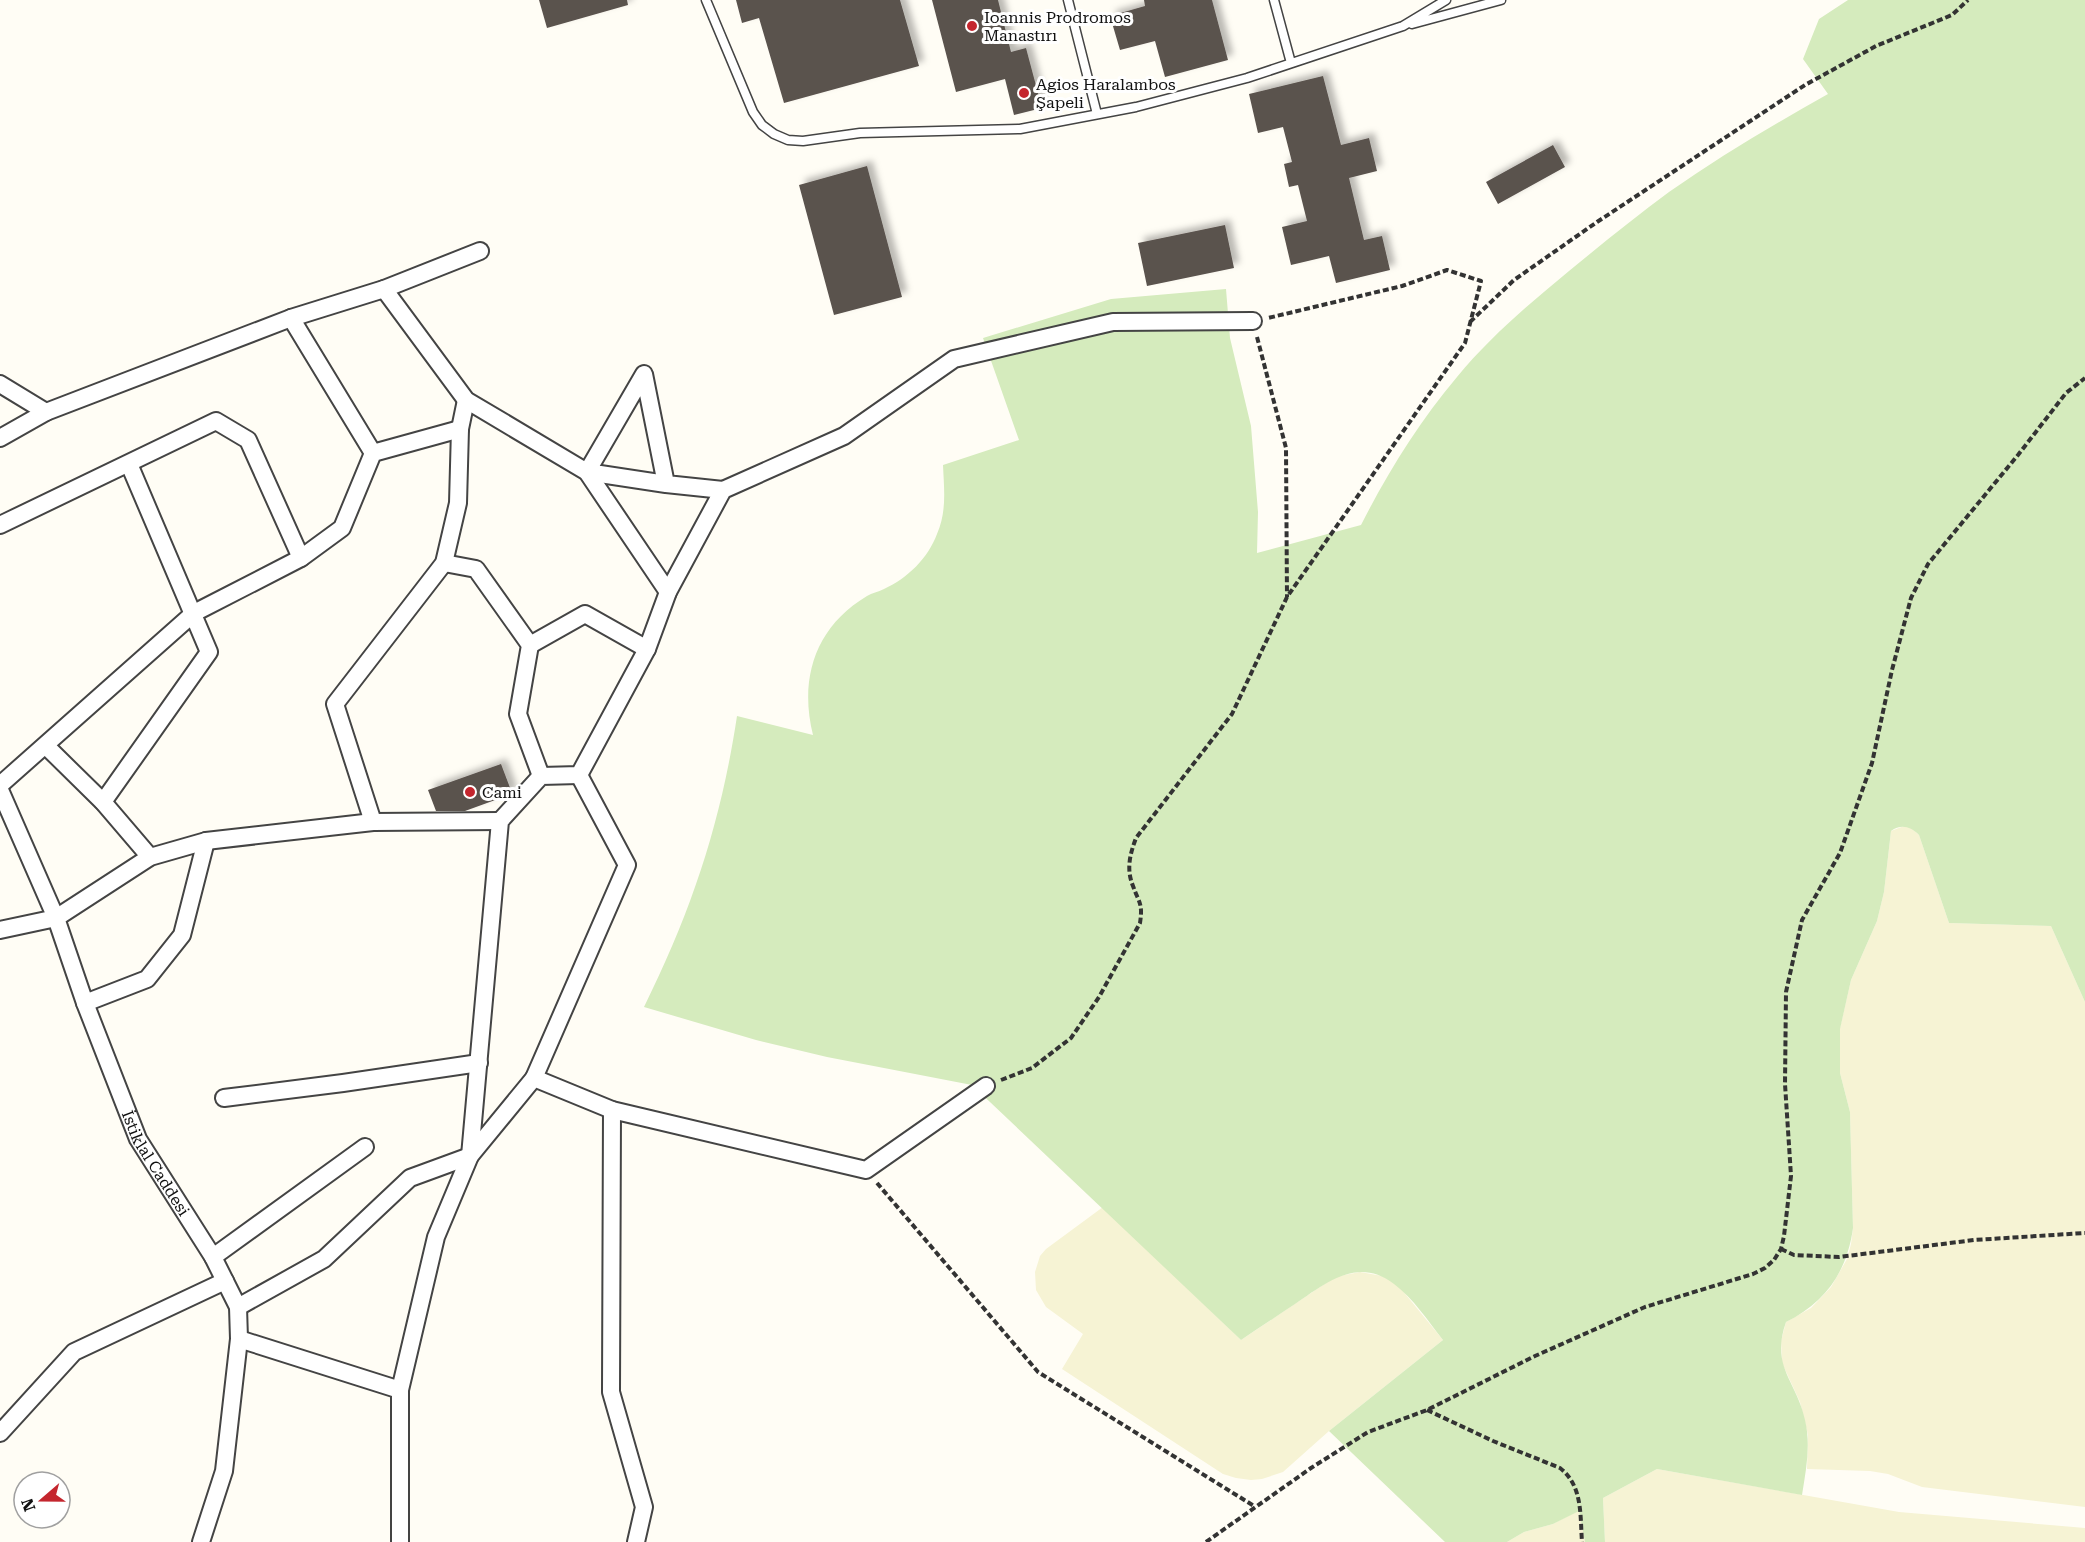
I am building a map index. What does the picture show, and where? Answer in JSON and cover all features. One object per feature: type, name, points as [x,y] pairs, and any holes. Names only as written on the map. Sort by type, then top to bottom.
[{"type":"street","points":[[0,438],[46,412],[291,318],[384,289],[480,251]]},
{"type":"street","points":[[384,289],[466,400],[587,472],[723,490],[844,436],[954,359],[1113,322],[1253,321]]},
{"type":"street","points":[[291,318],[373,453]]},
{"type":"street","points":[[587,472],[644,374],[666,484]]},
{"type":"street","points":[[0,384],[46,412]]},
{"type":"street","points":[[373,822],[335,704],[444,563],[458,503],[460,429],[466,400]]},
{"type":"street","points":[[0,525],[216,422],[248,440],[301,558]]},
{"type":"street","points":[[373,453],[460,429]]},
{"type":"street","points":[[0,785],[194,613],[301,558],[342,528],[373,453]]},
{"type":"street","points":[[103,802],[209,652],[129,464]]},
{"type":"street","points":[[587,472],[669,592]]},
{"type":"street","points":[[579,775],[647,649],[669,592],[723,490]]},
{"type":"street","points":[[444,563],[476,569],[530,645],[518,714],[541,776]]},
{"type":"street","points":[[530,645],[585,614],[647,649]]},
{"type":"street","points":[[46,746],[103,802],[150,857]]},
{"type":"street","points":[[470,1156],[500,821],[541,776],[579,775]]},
{"type":"street","points":[[400,1542],[400,1390],[436,1237],[470,1156],[534,1078],[627,865],[579,775]]},
{"type":"street","name":"İstiklal Caddesi","points":[[0,790],[56,918],[85,1003],[138,1139],[213,1257],[238,1307],[239,1339],[224,1471],[201,1542]]},
{"type":"street","points":[[0,930],[56,918],[150,857],[206,841],[373,822],[500,821]]},
{"type":"street","points":[[85,1003],[147,980],[182,935],[206,841]]},
{"type":"street","points":[[224,1098],[480,1063]]},
{"type":"street","points":[[534,1078],[612,1110],[866,1170],[986,1086]]},
{"type":"street","points":[[612,1110],[611,1392],[644,1508],[636,1542]]},
{"type":"street","points":[[213,1257],[365,1147]]},
{"type":"street","points":[[238,1307],[324,1259],[410,1178],[470,1156]]},
{"type":"street","points":[[0,1432],[74,1352],[225,1281]]},
{"type":"street","points":[[239,1339],[400,1390]]},
{"type":"lane","points":[[706,0],[753,112],[762,125],[788,140],[804,141],[860,133],[1020,129],[1136,107],[1248,78],[1403,26],[1502,0]]},
{"type":"lane","points":[[1068,0],[1097,114]]},
{"type":"lane","points":[[1274,0],[1291,63]]},
{"type":"lane","points":[[1403,26],[1446,0]]},
{"type":"path","points":[[1469,322],[1523,273],[1805,85],[1876,46],[1953,15],[1968,0]]},
{"type":"path","points":[[986,1086],[1032,1068],[1071,1038],[1099,997],[1140,923],[1142,910],[1140,897],[1133,886],[1129,870],[1130,854],[1136,838],[1232,714],[1287,597],[1465,343],[1480,281],[1447,270],[1402,286],[1253,321],[1286,448],[1287,597]]},
{"type":"path","points":[[1206,1542],[1254,1506],[1368,1432],[1427,1410],[1535,1356],[1645,1307],[1753,1274],[1774,1260],[1781,1249],[1784,1236],[1791,1176],[1785,1084],[1786,992],[1802,921],[1839,854],[1872,763],[1892,670],[1911,598],[1928,564],[2066,393],[2085,378]]},
{"type":"path","points":[[866,1170],[1038,1372],[1254,1506]]},
{"type":"path","points":[[1781,1249],[1794,1254],[1839,1257],[1974,1240],[2085,1233]]},
{"type":"path","points":[[1427,1410],[1493,1441],[1560,1468],[1568,1474],[1578,1493],[1582,1542]]},
{"type":"shaded area","points":[[1904,826],[1910,827],[1919,835],[1949,923],[2051,926],[2085,1002],[2085,1507],[1922,1487],[1888,1474],[1870,1471],[1807,1469],[1808,1435],[1800,1402],[1782,1363],[1781,1341],[1786,1322],[1811,1308],[1831,1287],[1847,1259],[1851,1244],[1853,1228],[1850,1112],[1840,1073],[1840,1028],[1851,980],[1877,921],[1884,892],[1891,831]]},
{"type":"shaded area","points":[[1103,1207],[1241,1340],[1329,1281],[1339,1276],[1360,1272],[1382,1276],[1393,1282],[1443,1340],[1329,1431],[1283,1472],[1251,1480],[1223,1474],[1062,1369],[1083,1334],[1046,1307],[1036,1290],[1035,1272],[1040,1256],[1046,1249]]},
{"type":"shaded area","points":[[1657,1469],[1899,1512],[2085,1528],[2085,1542],[1605,1542],[1603,1498]]},
{"type":"shaded area","points":[[1579,1510],[1585,1542],[1507,1542],[1524,1532],[1553,1524]]},
{"type":"green space","points":[[1848,0],[2085,0],[2085,1002],[2051,926],[1949,923],[1919,835],[1905,827],[1898,827],[1891,831],[1884,892],[1877,921],[1851,980],[1840,1029],[1840,1073],[1850,1112],[1853,1228],[1850,1244],[1832,1284],[1823,1296],[1786,1322],[1782,1338],[1783,1362],[1801,1406],[1807,1429],[1807,1458],[1802,1495],[1657,1469],[1603,1498],[1605,1542],[1585,1542],[1579,1511],[1553,1524],[1524,1532],[1507,1542],[1445,1542],[1329,1431],[1443,1340],[1414,1303],[1394,1284],[1381,1276],[1368,1272],[1355,1272],[1343,1276],[1318,1288],[1241,1340],[972,1085],[827,1057],[756,1040],[644,1007],[677,936],[702,865],[722,793],[737,716],[813,735],[808,694],[815,656],[823,639],[849,609],[867,596],[901,579],[923,559],[933,543],[942,517],[943,465],[1019,440],[983,338],[1111,299],[1226,289],[1230,338],[1251,426],[1258,512],[1257,553],[1361,525],[1393,467],[1443,394],[1510,321],[1581,261],[1669,192],[1747,141],[1828,94],[1803,59],[1819,19]]},
{"type":"building","points":[[539,0],[627,0],[628,5],[547,28]]},
{"type":"building","points":[[736,0],[900,0],[919,66],[784,103],[759,18],[742,23]]},
{"type":"building","name":"Ioannis Prodromos Manastırı","points":[[932,0],[998,0],[1011,52],[1026,48],[1042,108],[1014,115],[1005,79],[956,92]]},
{"type":"building","points":[[1144,0],[1212,0],[1228,60],[1165,77],[1155,41],[1120,50],[1110,16],[1145,6]]},
{"type":"building","points":[[1323,76],[1341,145],[1369,138],[1377,171],[1349,178],[1364,240],[1382,236],[1390,270],[1336,283],[1329,256],[1291,265],[1282,227],[1307,221],[1298,185],[1289,187],[1284,164],[1292,162],[1283,127],[1258,133],[1249,94]]},
{"type":"building","points":[[1553,145],[1565,167],[1498,204],[1486,182]]},
{"type":"building","points":[[867,166],[902,297],[834,315],[799,185]]},
{"type":"building","points":[[1225,225],[1234,268],[1147,286],[1138,243]]},
{"type":"building","name":"Cami","points":[[501,764],[512,793],[465,811],[436,811],[428,790]]},
{"type":"place","name":"Ioannis Prodromos Manastırı","points":[[972,26]]},
{"type":"place","name":"Agios Haralambos Şapeli","points":[[1024,93]]},
{"type":"place","name":"Cami","points":[[470,792]]}]
